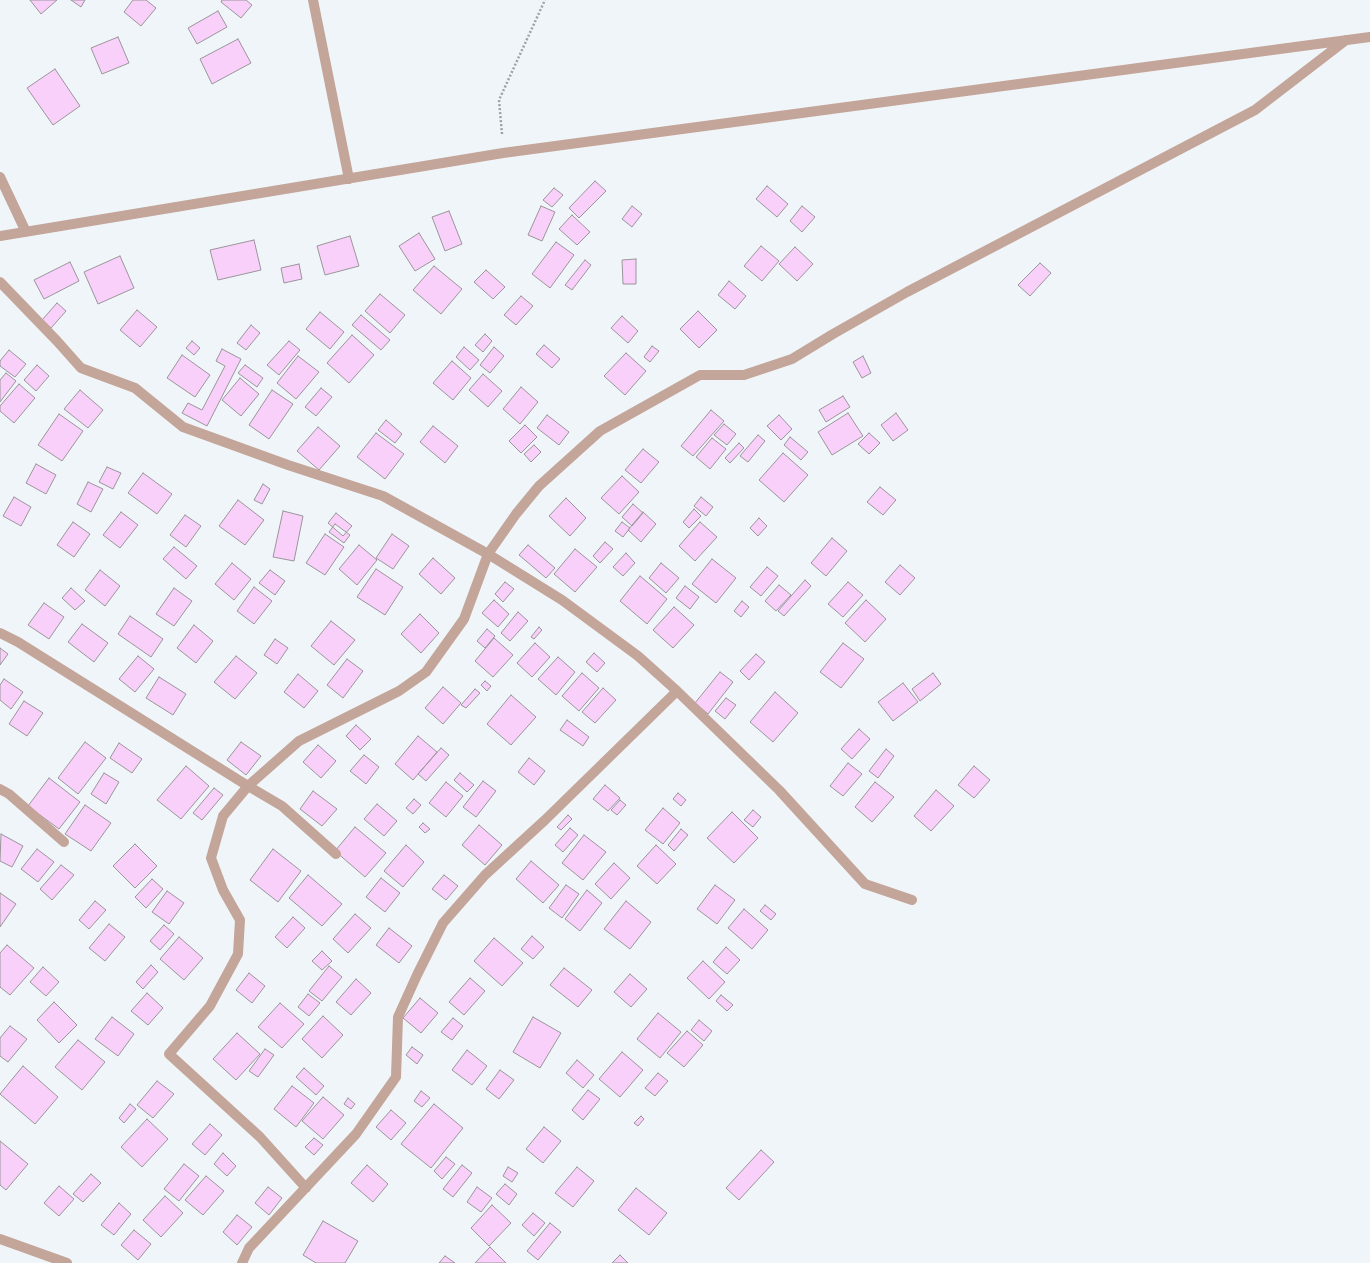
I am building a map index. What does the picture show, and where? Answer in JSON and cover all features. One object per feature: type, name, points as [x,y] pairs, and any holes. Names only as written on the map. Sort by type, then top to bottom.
[{"type":"street","points":[[313,0],[349,179]]},
{"type":"street","points":[[0,236],[503,153],[1370,37]]},
{"type":"street","points":[[306,1188],[260,1137],[170,1054],[210,1006],[238,954],[240,920],[223,890],[212,858],[223,816],[248,786],[299,741],[399,691],[426,672],[464,619],[488,554],[516,514],[539,486],[600,431],[700,375],[744,375],[792,359],[907,292],[1255,110],[1346,40]]},
{"type":"street","points":[[0,177],[26,232]]},
{"type":"street","points":[[0,282],[81,368],[135,388],[183,427],[288,465],[383,496],[488,554],[562,600],[638,656],[677,691],[779,790],[866,884],[912,900]]},
{"type":"street","points":[[0,633],[31,650],[282,806],[336,854]]},
{"type":"street","points":[[242,1263],[249,1248],[356,1134],[396,1077],[398,1017],[443,923],[485,875],[545,820],[677,691]]},
{"type":"street","points":[[0,789],[9,794],[64,842]]},
{"type":"street","points":[[0,1239],[67,1263]]},
{"type":"path","points":[[503,153],[499,100],[545,0]]},
{"type":"building","points":[[30,0],[57,0],[41,14]]},
{"type":"building","points":[[71,0],[85,0],[81,7]]},
{"type":"building","points":[[133,0],[146,0],[156,8],[141,26],[124,12]]},
{"type":"building","points":[[222,0],[246,0],[252,5],[241,18],[221,2]]},
{"type":"building","points":[[218,11],[227,27],[197,44],[188,28]]},
{"type":"building","points":[[118,37],[129,63],[102,74],[91,48]]},
{"type":"building","points":[[238,39],[251,63],[212,84],[200,59]]},
{"type":"building","points":[[55,69],[80,106],[53,125],[27,88]]},
{"type":"building","points":[[595,181],[606,191],[579,218],[569,208]]},
{"type":"building","points":[[767,186],[788,204],[777,217],[756,199]]},
{"type":"building","points":[[554,188],[563,195],[552,207],[543,200]]},
{"type":"building","points":[[541,206],[555,212],[542,241],[528,235]]},
{"type":"building","points":[[632,206],[642,214],[632,227],[622,219]]},
{"type":"building","points":[[802,206],[815,217],[802,232],[790,221]]},
{"type":"building","points":[[449,211],[462,244],[445,251],[432,217]]},
{"type":"building","points":[[572,215],[590,232],[577,245],[559,229]]},
{"type":"building","points":[[419,233],[435,259],[415,271],[399,246]]},
{"type":"building","points":[[350,236],[359,266],[325,275],[317,246]]},
{"type":"building","points":[[254,240],[261,270],[218,280],[210,250]]},
{"type":"building","points":[[556,242],[574,255],[550,288],[532,274]]},
{"type":"building","points":[[761,246],[779,261],[762,281],[744,266]]},
{"type":"building","points":[[795,247],[813,264],[797,281],[779,264]]},
{"type":"building","points":[[120,256],[134,288],[98,304],[84,272]]},
{"type":"building","points":[[636,259],[636,284],[623,284],[622,260]]},
{"type":"building","points":[[585,260],[591,265],[572,290],[565,285]]},
{"type":"building","points":[[70,262],[79,281],[44,299],[34,280]]},
{"type":"building","points":[[1040,263],[1051,273],[1030,296],[1018,285]]},
{"type":"building","points":[[299,264],[302,279],[284,283],[281,268]]},
{"type":"building","points":[[434,266],[462,289],[441,314],[413,290]]},
{"type":"building","points":[[486,270],[505,287],[493,299],[474,282]]},
{"type":"building","points":[[729,281],[746,296],[735,309],[718,295]]},
{"type":"building","points":[[380,294],[405,315],[390,333],[365,311]]},
{"type":"building","points":[[521,296],[533,306],[516,325],[504,315]]},
{"type":"building","points":[[57,303],[66,311],[51,328],[42,320]]},
{"type":"building","points":[[137,310],[157,327],[140,347],[120,330]]},
{"type":"building","points":[[698,311],[717,330],[699,348],[680,329]]},
{"type":"building","points":[[320,312],[344,332],[330,349],[306,329]]},
{"type":"building","points":[[361,315],[390,340],[381,350],[352,325]]},
{"type":"building","points":[[622,316],[638,331],[628,343],[611,328]]},
{"type":"building","points":[[251,325],[260,333],[246,350],[237,343]]},
{"type":"building","points":[[485,334],[492,341],[483,352],[475,345]]},
{"type":"building","points":[[352,335],[374,355],[349,383],[327,363]]},
{"type":"building","points":[[192,341],[200,348],[194,355],[186,348]]},
{"type":"building","points":[[289,341],[300,350],[279,375],[267,365]]},
{"type":"building","points":[[544,345],[560,359],[552,368],[536,354]]},
{"type":"building","points":[[652,346],[659,351],[650,362],[644,357]]},
{"type":"building","points":[[464,347],[479,360],[470,370],[456,357]]},
{"type":"building","points":[[494,347],[504,356],[490,373],[480,365]]},
{"type":"building","points":[[222,349],[241,359],[207,426],[182,413],[188,403],[202,410],[225,366],[216,361]]},
{"type":"building","points":[[9,350],[26,364],[15,377],[0,366],[0,361]]},
{"type":"building","points":[[626,353],[646,371],[625,395],[604,376]]},
{"type":"building","points":[[182,355],[210,375],[195,397],[167,378]]},
{"type":"building","points":[[298,356],[319,372],[296,399],[277,383]]},
{"type":"building","points":[[863,356],[871,373],[862,378],[853,362]]},
{"type":"building","points":[[452,361],[471,378],[453,400],[433,383]]},
{"type":"building","points":[[37,365],[49,376],[36,391],[24,380]]},
{"type":"building","points":[[245,365],[263,378],[257,387],[238,373]]},
{"type":"building","points":[[6,373],[16,381],[0,402],[0,380]]},
{"type":"building","points":[[483,374],[502,391],[488,407],[469,390]]},
{"type":"building","points":[[240,378],[259,394],[241,416],[222,400]]},
{"type":"building","points":[[19,384],[35,398],[14,423],[0,411],[0,406]]},
{"type":"building","points":[[521,387],[538,402],[520,424],[503,409]]},
{"type":"building","points":[[321,388],[332,397],[316,416],[305,407]]},
{"type":"building","points":[[80,390],[103,410],[88,428],[64,409]]},
{"type":"building","points":[[272,390],[293,404],[269,439],[249,425]]},
{"type":"building","points":[[843,396],[850,407],[826,422],[819,410]]},
{"type":"building","points":[[711,410],[724,421],[693,456],[681,446]]},
{"type":"building","points":[[848,413],[863,436],[832,455],[818,432]]},
{"type":"building","points":[[896,413],[908,430],[893,441],[881,425]]},
{"type":"building","points":[[59,414],[83,431],[62,461],[38,445]]},
{"type":"building","points":[[547,415],[569,432],[559,445],[537,428]]},
{"type":"building","points":[[779,415],[792,429],[781,440],[767,426]]},
{"type":"building","points":[[386,420],[402,434],[395,443],[378,430]]},
{"type":"building","points":[[724,424],[736,434],[727,445],[714,435]]},
{"type":"building","points":[[525,425],[537,437],[521,453],[509,441]]},
{"type":"building","points":[[433,426],[458,446],[445,463],[420,442]]},
{"type":"building","points":[[318,427],[340,446],[319,470],[297,451]]},
{"type":"building","points":[[376,433],[404,454],[385,479],[357,457]]},
{"type":"building","points":[[869,433],[880,443],[869,454],[858,444]]},
{"type":"building","points":[[758,435],[765,441],[748,462],[740,456]]},
{"type":"building","points":[[790,437],[808,452],[801,460],[784,445]]},
{"type":"building","points":[[712,438],[726,449],[710,469],[696,457]]},
{"type":"building","points":[[739,443],[744,448],[730,463],[725,458]]},
{"type":"building","points":[[534,445],[541,452],[531,462],[524,454]]},
{"type":"building","points":[[643,449],[659,462],[641,483],[625,470]]},
{"type":"building","points":[[783,453],[808,475],[784,502],[759,480]]},
{"type":"building","points":[[36,464],[56,475],[46,494],[26,483]]},
{"type":"building","points":[[107,467],[121,473],[113,489],[99,482]]},
{"type":"building","points":[[143,473],[172,494],[157,514],[128,493]]},
{"type":"building","points":[[622,476],[639,492],[619,514],[601,498]]},
{"type":"building","points":[[88,482],[103,489],[91,512],[77,504]]},
{"type":"building","points":[[263,484],[270,489],[262,504],[254,500]]},
{"type":"building","points":[[880,487],[896,500],[883,515],[867,502]]},
{"type":"building","points":[[14,497],[31,507],[21,526],[3,516]]},
{"type":"building","points":[[701,497],[713,507],[706,516],[694,506]]},
{"type":"building","points":[[566,498],[586,518],[570,536],[549,516]]},
{"type":"building","points":[[238,500],[264,520],[245,545],[219,526]]},
{"type":"building","points":[[633,504],[643,513],[632,526],[622,517]]},
{"type":"building","points":[[694,509],[701,516],[689,528],[683,522]]},
{"type":"building","points":[[283,511],[303,516],[294,561],[273,557]]},
{"type":"building","points":[[121,512],[138,525],[120,548],[103,535]]},
{"type":"building","points":[[643,512],[656,524],[641,542],[628,530]]},
{"type":"building","points":[[336,513],[352,526],[343,536],[328,523]]},
{"type":"building","points":[[185,515],[201,526],[186,547],[170,535]]},
{"type":"building","points":[[759,518],[767,526],[758,536],[750,528]]},
{"type":"building","points":[[73,522],[90,534],[74,557],[57,545]]},
{"type":"building","points":[[622,522],[630,528],[623,537],[615,531]]},
{"type":"building","points":[[700,522],[717,537],[695,561],[679,546]]},
{"type":"building","points":[[335,524],[350,535],[344,543],[329,532]]},
{"type":"building","points":[[325,534],[344,547],[325,575],[306,563]]},
{"type":"building","points":[[392,534],[409,546],[393,569],[376,558]]},
{"type":"building","points":[[832,538],[847,551],[826,576],[811,563]]},
{"type":"building","points":[[605,542],[613,549],[600,563],[593,556]]},
{"type":"building","points":[[359,545],[377,560],[357,585],[339,569]]},
{"type":"building","points":[[528,545],[555,568],[546,578],[519,555]]},
{"type":"building","points":[[174,547],[197,566],[186,579],[163,559]]},
{"type":"building","points":[[575,549],[597,567],[575,592],[554,574]]},
{"type":"building","points":[[626,553],[635,563],[623,576],[613,567]]},
{"type":"building","points":[[433,558],[455,578],[441,594],[419,574]]},
{"type":"building","points":[[712,559],[736,578],[716,603],[692,584]]},
{"type":"building","points":[[232,563],[251,579],[234,600],[215,584]]},
{"type":"building","points":[[661,563],[679,578],[666,593],[649,578]]},
{"type":"building","points":[[900,565],[915,578],[900,595],[885,582]]},
{"type":"building","points":[[767,567],[778,576],[761,596],[750,587]]},
{"type":"building","points":[[376,569],[403,587],[385,615],[357,597]]},
{"type":"building","points":[[100,570],[120,586],[105,606],[85,590]]},
{"type":"building","points":[[270,570],[285,581],[275,595],[259,583]]},
{"type":"building","points":[[640,576],[667,599],[647,624],[620,601]]},
{"type":"building","points":[[805,580],[811,586],[784,616],[778,611]]},
{"type":"building","points":[[505,582],[514,589],[503,602],[495,594]]},
{"type":"building","points":[[848,582],[863,595],[843,617],[828,604]]},
{"type":"building","points":[[779,585],[791,595],[776,611],[765,601]]},
{"type":"building","points":[[685,586],[699,597],[690,609],[676,598]]},
{"type":"building","points":[[254,587],[272,601],[254,624],[237,611]]},
{"type":"building","points":[[71,588],[85,601],[75,610],[62,598]]},
{"type":"building","points":[[174,588],[192,601],[174,626],[156,614]]},
{"type":"building","points":[[494,600],[509,614],[498,627],[482,613]]},
{"type":"building","points":[[866,600],[886,619],[865,642],[845,623]]},
{"type":"building","points":[[742,601],[749,607],[741,617],[734,611]]},
{"type":"building","points":[[44,603],[64,617],[49,639],[28,625]]},
{"type":"building","points":[[674,607],[694,625],[673,648],[653,630]]},
{"type":"building","points":[[518,612],[528,621],[510,641],[501,633]]},
{"type":"building","points":[[420,614],[439,633],[421,653],[401,634]]},
{"type":"building","points":[[130,616],[163,639],[151,657],[118,634]]},
{"type":"building","points":[[331,621],[355,640],[334,665],[311,646]]},
{"type":"building","points":[[82,624],[108,643],[94,662],[68,642]]},
{"type":"building","points":[[194,625],[213,641],[196,663],[177,648]]},
{"type":"building","points":[[539,627],[542,630],[534,639],[531,637]]},
{"type":"building","points":[[487,629],[495,636],[485,648],[477,641]]},
{"type":"building","points":[[494,638],[513,655],[493,677],[475,661]]},
{"type":"building","points":[[275,639],[288,648],[277,664],[264,655]]},
{"type":"building","points":[[535,643],[550,657],[532,677],[517,663]]},
{"type":"building","points":[[843,643],[864,659],[841,688],[820,672]]},
{"type":"building","points":[[0,648],[8,654],[0,665]]},
{"type":"building","points":[[594,653],[605,663],[597,672],[586,662]]},
{"type":"building","points":[[756,654],[765,662],[749,680],[740,671]]},
{"type":"building","points":[[138,656],[154,669],[135,692],[119,679]]},
{"type":"building","points":[[236,656],[257,673],[235,699],[214,682]]},
{"type":"building","points":[[558,657],[575,672],[556,695],[538,679]]},
{"type":"building","points":[[347,659],[363,671],[343,698],[327,685]]},
{"type":"building","points":[[720,672],[733,682],[708,714],[695,703]]},
{"type":"building","points":[[582,673],[599,688],[579,711],[562,696]]},
{"type":"building","points":[[933,673],[941,684],[920,701],[912,689]]},
{"type":"building","points":[[298,674],[318,691],[304,708],[284,692]]},
{"type":"building","points":[[159,677],[186,694],[173,715],[146,698]]},
{"type":"building","points":[[4,679],[23,692],[11,709],[0,700],[0,685]]},
{"type":"building","points":[[485,681],[491,686],[487,691],[481,685]]},
{"type":"building","points":[[903,683],[918,702],[893,721],[878,702]]},
{"type":"building","points":[[443,687],[461,703],[443,724],[425,708]]},
{"type":"building","points":[[603,688],[616,700],[595,723],[582,712]]},
{"type":"building","points":[[475,689],[480,693],[466,708],[461,705]]},
{"type":"building","points":[[775,692],[798,713],[773,742],[750,722]]},
{"type":"building","points":[[511,695],[536,717],[511,745],[487,724]]},
{"type":"building","points":[[726,698],[736,705],[725,719],[715,711]]},
{"type":"building","points":[[24,701],[43,713],[27,736],[9,724]]},
{"type":"building","points":[[567,720],[589,737],[583,746],[560,730]]},
{"type":"building","points":[[356,725],[371,739],[360,750],[346,736]]},
{"type":"building","points":[[859,729],[870,739],[852,759],[841,749]]},
{"type":"building","points":[[418,736],[437,752],[413,780],[395,764]]},
{"type":"building","points":[[85,742],[106,758],[78,794],[58,778]]},
{"type":"building","points":[[241,742],[261,756],[246,775],[227,760]]},
{"type":"building","points":[[119,743],[142,759],[132,773],[110,758]]},
{"type":"building","points":[[318,745],[336,761],[321,778],[303,762]]},
{"type":"building","points":[[441,748],[449,755],[426,781],[418,774]]},
{"type":"building","points":[[886,749],[894,756],[878,778],[869,771]]},
{"type":"building","points":[[364,755],[379,767],[366,784],[350,771]]},
{"type":"building","points":[[529,758],[545,771],[534,785],[518,772]]},
{"type":"building","points":[[848,763],[862,774],[843,796],[830,786]]},
{"type":"building","points":[[186,766],[209,786],[181,819],[157,800]]},
{"type":"building","points":[[974,766],[990,780],[974,798],[958,785]]},
{"type":"building","points":[[104,773],[119,782],[106,804],[91,794]]},
{"type":"building","points":[[460,773],[474,785],[467,792],[454,780]]},
{"type":"building","points":[[49,778],[80,802],[59,829],[28,806]]},
{"type":"building","points":[[483,781],[496,791],[476,817],[463,807]]},
{"type":"building","points":[[446,782],[463,796],[446,817],[429,803]]},
{"type":"building","points":[[875,782],[894,797],[872,822],[855,807]]},
{"type":"building","points":[[605,785],[620,798],[608,811],[593,799]]},
{"type":"building","points":[[214,788],[223,795],[202,820],[193,813]]},
{"type":"building","points":[[936,790],[954,806],[931,831],[914,816]]},
{"type":"building","points":[[313,791],[337,809],[322,826],[300,809]]},
{"type":"building","points":[[678,793],[686,800],[681,806],[673,799]]},
{"type":"building","points":[[414,799],[421,805],[413,814],[406,808]]},
{"type":"building","points":[[620,800],[626,805],[617,815],[611,810]]},
{"type":"building","points":[[377,804],[397,821],[384,836],[364,819]]},
{"type":"building","points":[[85,805],[111,823],[91,851],[65,834]]},
{"type":"building","points":[[663,808],[680,823],[663,844],[645,830]]},
{"type":"building","points":[[753,810],[761,817],[753,827],[744,820]]},
{"type":"building","points":[[732,812],[758,838],[734,863],[707,838]]},
{"type":"building","points":[[568,815],[572,819],[561,830],[557,827]]},
{"type":"building","points":[[423,823],[430,829],[425,833],[419,827]]},
{"type":"building","points":[[479,825],[502,845],[485,865],[462,845]]},
{"type":"building","points":[[355,827],[386,853],[365,877],[335,851]]},
{"type":"building","points":[[570,828],[578,835],[563,852],[555,845]]},
{"type":"building","points":[[681,829],[688,835],[674,851],[668,845]]},
{"type":"building","points":[[1,834],[23,846],[12,867],[0,861]]},
{"type":"building","points":[[584,835],[606,852],[583,880],[562,863]]},
{"type":"building","points":[[135,844],[157,866],[135,888],[113,866]]},
{"type":"building","points":[[406,845],[424,862],[403,887],[384,871]]},
{"type":"building","points":[[656,845],[676,864],[657,884],[637,866]]},
{"type":"building","points":[[37,849],[54,862],[38,882],[21,869]]},
{"type":"building","points":[[273,849],[301,871],[278,902],[250,880]]},
{"type":"building","points":[[531,861],[559,885],[543,903],[516,879]]},
{"type":"building","points":[[614,863],[630,878],[611,899],[595,884]]},
{"type":"building","points":[[61,865],[74,875],[52,900],[40,889]]},
{"type":"building","points":[[308,875],[342,904],[322,926],[289,898]]},
{"type":"building","points":[[444,875],[458,886],[446,900],[432,889]]},
{"type":"building","points":[[381,878],[400,893],[385,912],[366,897]]},
{"type":"building","points":[[152,879],[163,889],[146,908],[135,897]]},
{"type":"building","points":[[566,885],[579,894],[562,918],[549,908]]},
{"type":"building","points":[[715,885],[735,900],[717,924],[697,909]]},
{"type":"building","points":[[587,890],[602,903],[580,931],[565,919]]},
{"type":"building","points":[[167,891],[184,903],[169,924],[152,912]]},
{"type":"building","points":[[0,893],[16,904],[0,927]]},
{"type":"building","points":[[95,901],[106,910],[89,929],[79,920]]},
{"type":"building","points":[[626,901],[651,922],[630,949],[604,929]]},
{"type":"building","points":[[765,905],[776,914],[771,920],[760,911]]},
{"type":"building","points":[[744,909],[768,930],[752,949],[728,928]]},
{"type":"building","points":[[355,914],[371,928],[348,953],[333,939]]},
{"type":"building","points":[[293,917],[305,928],[287,948],[275,937]]},
{"type":"building","points":[[109,924],[125,937],[105,961],[89,948]]},
{"type":"building","points":[[164,925],[174,934],[160,950],[150,941]]},
{"type":"building","points":[[389,928],[412,946],[399,963],[376,945]]},
{"type":"building","points":[[532,936],[544,947],[533,959],[521,949]]},
{"type":"building","points":[[179,937],[203,958],[184,980],[160,959]]},
{"type":"building","points":[[494,938],[523,963],[502,986],[474,961]]},
{"type":"building","points":[[7,945],[34,968],[10,995],[0,987],[0,953]]},
{"type":"building","points":[[726,947],[740,960],[727,974],[713,962]]},
{"type":"building","points":[[322,951],[332,961],[322,970],[312,961]]},
{"type":"building","points":[[703,961],[725,982],[709,999],[687,978]]},
{"type":"building","points":[[151,965],[158,972],[143,989],[136,982]]},
{"type":"building","points":[[329,966],[342,977],[322,1001],[309,991]]},
{"type":"building","points":[[43,967],[59,982],[46,996],[30,982]]},
{"type":"building","points":[[564,968],[592,990],[578,1007],[550,985]]},
{"type":"building","points":[[249,973],[265,986],[252,1003],[236,990]]},
{"type":"building","points":[[630,974],[647,989],[631,1007],[614,992]]},
{"type":"building","points":[[470,978],[485,991],[464,1015],[449,1002]]},
{"type":"building","points":[[356,979],[371,993],[351,1015],[336,1002]]},
{"type":"building","points":[[147,993],[163,1008],[148,1025],[131,1011]]},
{"type":"building","points":[[308,994],[320,1003],[309,1016],[298,1007]]},
{"type":"building","points":[[721,995],[733,1005],[727,1011],[716,1001]]},
{"type":"building","points":[[420,998],[438,1013],[421,1033],[403,1018]]},
{"type":"building","points":[[54,1002],[77,1025],[59,1043],[37,1020]]},
{"type":"building","points":[[280,1003],[304,1024],[282,1048],[258,1027]]},
{"type":"building","points":[[658,1013],[681,1032],[660,1058],[637,1039]]},
{"type":"building","points":[[323,1016],[343,1035],[322,1058],[302,1039]]},
{"type":"building","points":[[112,1017],[134,1034],[118,1056],[95,1039]]},
{"type":"building","points":[[533,1017],[561,1033],[540,1068],[513,1052]]},
{"type":"building","points":[[453,1018],[463,1026],[452,1040],[441,1032]]},
{"type":"building","points":[[699,1020],[712,1031],[704,1041],[691,1030]]},
{"type":"building","points":[[10,1026],[27,1039],[8,1062],[0,1056],[0,1038]]},
{"type":"building","points":[[687,1031],[703,1045],[684,1067],[667,1053]]},
{"type":"building","points":[[237,1033],[260,1054],[236,1080],[213,1059]]},
{"type":"building","points":[[78,1040],[105,1062],[82,1090],[55,1067]]},
{"type":"building","points":[[412,1047],[423,1055],[417,1064],[406,1055]]},
{"type":"building","points":[[265,1049],[274,1055],[258,1077],[249,1071]]},
{"type":"building","points":[[467,1050],[487,1066],[472,1085],[452,1070]]},
{"type":"building","points":[[622,1052],[643,1070],[620,1097],[599,1079]]},
{"type":"building","points":[[577,1060],[594,1075],[583,1088],[566,1073]]},
{"type":"building","points":[[23,1066],[58,1097],[35,1124],[0,1094]]},
{"type":"building","points":[[304,1068],[324,1086],[316,1095],[296,1077]]},
{"type":"building","points":[[500,1070],[514,1080],[499,1099],[486,1089]]},
{"type":"building","points":[[658,1073],[668,1081],[655,1096],[645,1088]]},
{"type":"building","points":[[157,1081],[174,1094],[153,1118],[137,1105]]},
{"type":"building","points":[[292,1086],[314,1103],[296,1127],[274,1109]]},
{"type":"building","points":[[588,1090],[600,1099],[583,1120],[572,1110]]},
{"type":"building","points":[[421,1091],[430,1098],[422,1107],[414,1101]]},
{"type":"building","points":[[323,1097],[344,1115],[323,1139],[302,1121]]},
{"type":"building","points":[[348,1098],[355,1104],[351,1109],[344,1104]]},
{"type":"building","points":[[130,1104],[136,1109],[124,1123],[119,1118]]},
{"type":"building","points":[[434,1104],[463,1128],[431,1168],[401,1144]]},
{"type":"building","points":[[391,1110],[406,1123],[391,1140],[376,1127]]},
{"type":"building","points":[[641,1116],[644,1119],[638,1126],[634,1123]]},
{"type":"building","points":[[147,1119],[168,1139],[142,1167],[121,1147]]},
{"type":"building","points":[[210,1124],[222,1135],[205,1155],[192,1144]]},
{"type":"building","points":[[544,1127],[561,1141],[543,1163],[526,1149]]},
{"type":"building","points":[[314,1138],[323,1145],[314,1155],[305,1147]]},
{"type":"building","points":[[0,1141],[28,1164],[6,1190],[0,1185]]},
{"type":"building","points":[[761,1150],[774,1162],[739,1200],[726,1188]]},
{"type":"building","points":[[223,1153],[236,1166],[227,1176],[214,1164]]},
{"type":"building","points":[[446,1157],[455,1164],[442,1179],[434,1171]]},
{"type":"building","points":[[184,1164],[199,1176],[179,1201],[164,1189]]},
{"type":"building","points":[[367,1165],[388,1184],[373,1202],[351,1183]]},
{"type":"building","points":[[462,1165],[472,1173],[453,1197],[443,1189]]},
{"type":"building","points":[[508,1167],[518,1173],[512,1182],[503,1176]]},
{"type":"building","points":[[577,1167],[594,1181],[573,1207],[555,1193]]},
{"type":"building","points":[[91,1174],[101,1183],[83,1202],[73,1194]]},
{"type":"building","points":[[206,1176],[224,1191],[203,1215],[185,1200]]},
{"type":"building","points":[[505,1184],[517,1194],[509,1205],[496,1194]]},
{"type":"building","points":[[59,1186],[74,1199],[59,1216],[44,1203]]},
{"type":"building","points":[[268,1187],[282,1198],[269,1215],[255,1203]]},
{"type":"building","points":[[477,1187],[492,1198],[481,1212],[467,1202]]},
{"type":"building","points":[[636,1188],[667,1213],[649,1235],[618,1210]]},
{"type":"building","points":[[165,1196],[183,1213],[161,1237],[143,1220]]},
{"type":"building","points":[[119,1203],[131,1214],[114,1235],[101,1225]]},
{"type":"building","points":[[492,1205],[511,1223],[489,1246],[471,1228]]},
{"type":"building","points":[[533,1213],[545,1223],[534,1236],[522,1225]]},
{"type":"building","points":[[237,1215],[252,1227],[237,1245],[223,1232]]},
{"type":"building","points":[[323,1221],[358,1241],[345,1263],[316,1263],[303,1255]]},
{"type":"building","points":[[550,1223],[561,1232],[538,1260],[527,1251]]},
{"type":"building","points":[[134,1230],[151,1244],[138,1260],[121,1245]]},
{"type":"building","points":[[490,1247],[506,1263],[475,1263]]},
{"type":"building","points":[[620,1255],[628,1263],[612,1263]]},
{"type":"building","points":[[445,1256],[455,1263],[439,1263]]}]
